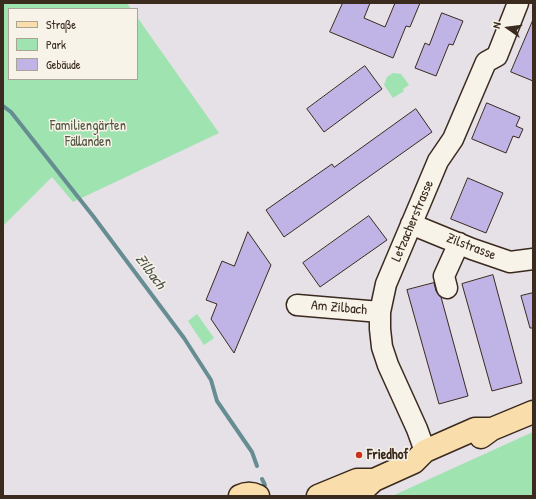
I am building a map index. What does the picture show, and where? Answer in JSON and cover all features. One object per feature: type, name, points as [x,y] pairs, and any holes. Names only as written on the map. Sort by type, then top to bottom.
[{"type":"main road","points":[[354,496],[361,492],[374,480],[475,429],[492,429],[533,412]]},
{"type":"main road","points":[[318,496],[357,480],[374,480]]},
{"type":"main road","points":[[240,496],[244,494],[253,494],[258,496]]},
{"type":"street","name":"Letzacherstrasse","points":[[420,457],[416,429],[388,365],[382,347],[380,312],[386,284],[438,161],[453,139],[486,62],[497,56],[518,3]]},
{"type":"street","name":"Zilstrasse","points":[[411,224],[510,262],[533,259]]},
{"type":"street","points":[[447,288],[444,276],[459,243]]},
{"type":"street","name":"Am Zilbach","points":[[297,305],[380,312]]},
{"type":"green space","name":"Familiengärten Fällanden","points":[[3,3],[127,3],[130,8],[8,8],[8,80],[138,80],[138,18],[219,133],[73,202],[52,177],[3,226]]},
{"type":"green space","points":[[393,73],[401,74],[409,85],[403,89],[404,91],[393,98],[384,85],[387,77]]},
{"type":"green space","points":[[197,314],[214,338],[204,345],[188,321]]},
{"type":"green space","points":[[533,432],[533,496],[392,496]]},
{"type":"building","points":[[343,3],[370,3],[364,18],[385,27],[395,3],[420,3],[410,27],[406,26],[393,58],[330,32]]},
{"type":"building","points":[[442,13],[463,21],[453,45],[449,44],[436,76],[415,68],[425,43],[429,45]]},
{"type":"building","points":[[533,20],[533,81],[511,72]]},
{"type":"building","points":[[365,66],[382,89],[324,132],[307,109]]},
{"type":"building","points":[[487,103],[520,117],[516,126],[523,129],[519,138],[513,136],[506,153],[472,139]]},
{"type":"building","points":[[416,109],[432,132],[284,237],[266,210],[332,164],[334,167]]},
{"type":"building","points":[[468,178],[503,193],[486,233],[451,219]]},
{"type":"building","points":[[369,216],[387,240],[320,287],[303,263]]},
{"type":"building","points":[[248,232],[271,265],[234,353],[211,319],[217,304],[206,300],[222,261],[234,266]]},
{"type":"building","points":[[493,275],[522,383],[492,391],[462,284]]},
{"type":"building","points":[[434,283],[436,291],[441,297],[468,396],[439,404],[407,290]]},
{"type":"building","points":[[533,293],[533,328],[530,328],[521,296]]},
{"type":"waterway","name":"Zilbach","points":[[3,106],[11,112],[93,216],[184,338],[211,380],[217,401],[252,452],[257,466]]},
{"type":"waterway","name":"Zilbach","points":[[262,479],[265,485]]},
{"type":"place","name":"Friedhof","points":[[359,455]]}]
